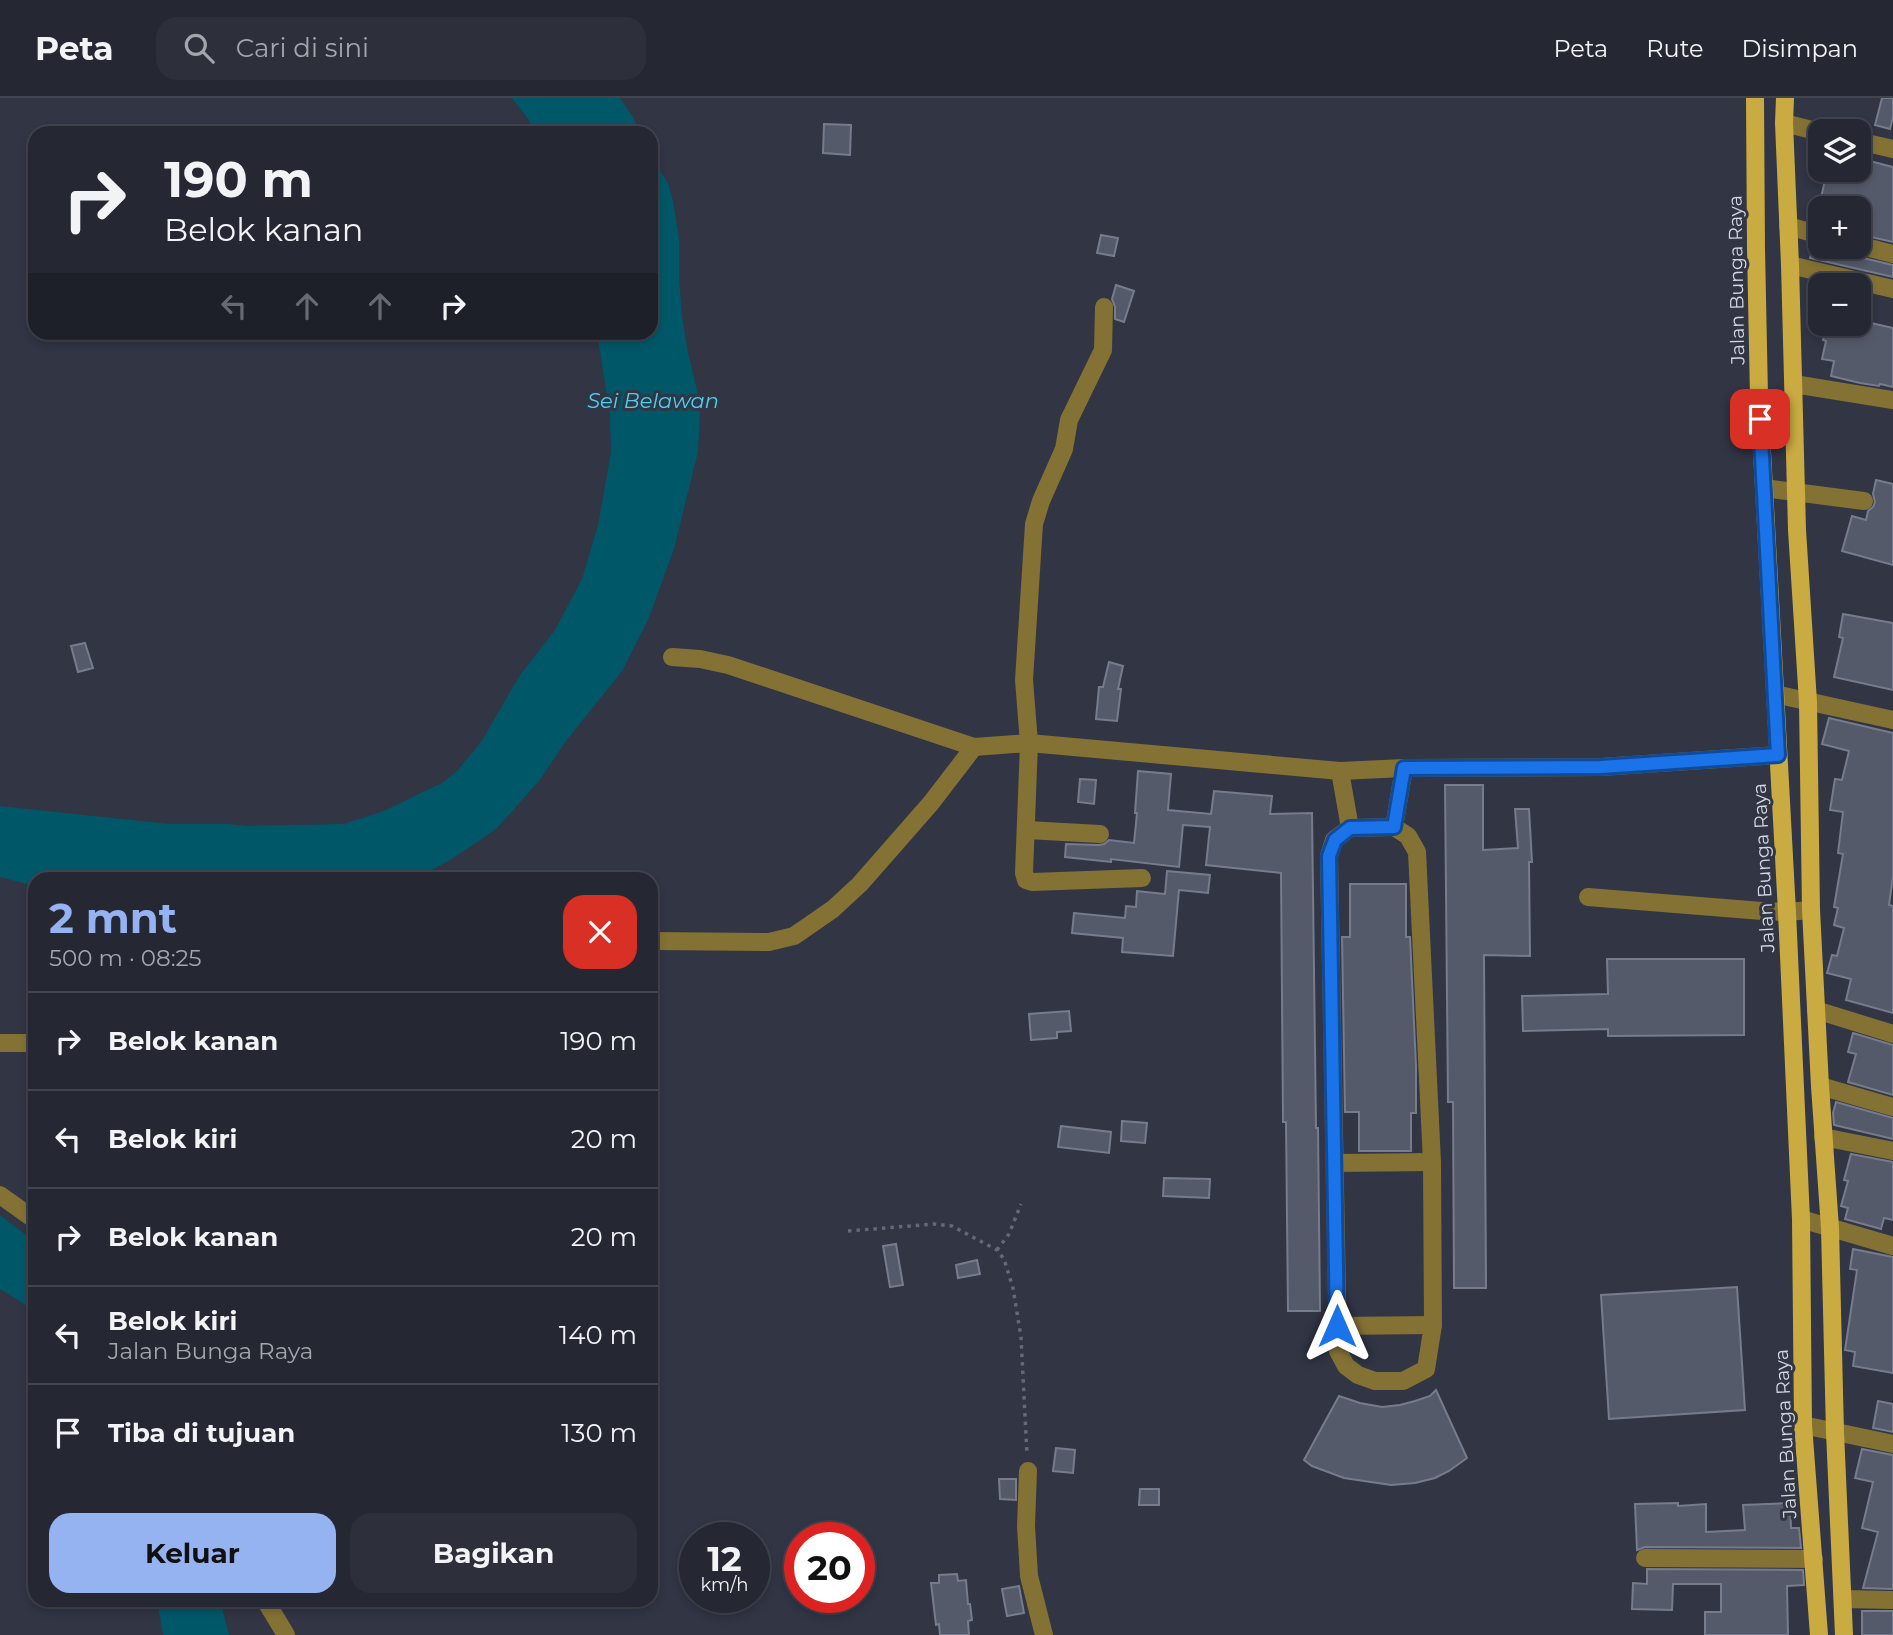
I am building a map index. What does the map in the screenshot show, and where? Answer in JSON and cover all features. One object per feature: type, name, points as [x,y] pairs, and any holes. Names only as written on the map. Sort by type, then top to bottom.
[{"type":"main road","name":"Jalan Bunga Raya","points":[[1755,98],[1759,396],[1801,1219],[1803,1425],[1819,1635]]},
{"type":"main road","points":[[1785,98],[1796,492],[1808,702],[1811,910],[1830,1228],[1844,1635]]},
{"type":"street","points":[[1784,122],[1808,128]]},
{"type":"street","points":[[1871,144],[1893,149]]},
{"type":"street","points":[[1788,226],[1808,231]]},
{"type":"street","points":[[1871,248],[1893,254]]},
{"type":"street","points":[[1790,265],[1893,289]]},
{"type":"street","points":[[1104,307],[1103,350],[1069,420],[1064,449],[1041,500],[1034,524],[1024,680],[1029,743],[1024,873],[1026,880],[1032,883],[1142,878]]},
{"type":"street","points":[[1794,384],[1893,400]]},
{"type":"street","points":[[1764,488],[1864,501]]},
{"type":"street","points":[[671,657],[728,665],[974,747],[1029,743],[1340,771],[1601,767],[1778,755]]},
{"type":"street","points":[[1775,694],[1893,720]]},
{"type":"street","points":[[658,941],[769,942],[794,936],[833,909],[860,884],[931,803],[974,747]]},
{"type":"street","points":[[1394,827],[1404,768]]},
{"type":"street","points":[[1340,771],[1350,828]]},
{"type":"street","points":[[1394,827],[1409,836],[1417,852],[1432,1162],[1433,1325],[1426,1369],[1403,1381],[1375,1381],[1358,1375],[1346,1366],[1338,1351],[1329,856],[1335,840],[1350,828],[1394,827]]},
{"type":"street","points":[[1027,830],[1100,834]]},
{"type":"street","points":[[1588,897],[1787,912],[1811,910]]},
{"type":"street","points":[[1816,1010],[1893,1034]]},
{"type":"street","points":[[0,1043],[28,1043]]},
{"type":"street","points":[[1820,1086],[1893,1107]]},
{"type":"street","points":[[1823,1137],[1893,1151]]},
{"type":"street","points":[[1335,1163],[1432,1162]]},
{"type":"street","points":[[0,1195],[28,1215]]},
{"type":"street","points":[[1801,1219],[1893,1246]]},
{"type":"street","points":[[1337,1326],[1433,1325]]},
{"type":"street","points":[[1803,1425],[1893,1444]]},
{"type":"street","points":[[1028,1471],[1026,1526],[1029,1576],[1044,1635]]},
{"type":"street","points":[[1645,1558],[1814,1559]]},
{"type":"street","points":[[1843,1599],[1893,1600]]},
{"type":"street","points":[[269,1607],[286,1635]]},
{"type":"path","points":[[997,1250],[1009,1234],[1021,1204]]},
{"type":"path","points":[[848,1231],[934,1224],[952,1226],[997,1250],[1004,1259],[1013,1288],[1021,1337],[1028,1471]]},
{"type":"water","points":[[512,98],[620,98],[637,126],[532,126]]},
{"type":"water","name":"Sei Belawan","points":[[658,168],[668,183],[679,239],[682,316],[700,413],[698,452],[674,549],[648,620],[622,671],[566,741],[539,781],[498,827],[450,860],[427,872],[28,872],[28,884],[0,877],[0,806],[169,824],[343,824],[381,812],[442,783],[457,771],[481,742],[520,675],[555,630],[582,579],[598,525],[611,452],[610,415],[598,340],[658,340]]},
{"type":"water","points":[[0,1215],[28,1237],[28,1308],[0,1289]]},
{"type":"water","points":[[158,1607],[222,1607],[229,1635],[163,1635]]},
{"type":"building","points":[[1882,98],[1893,98],[1890,129],[1875,125]]},
{"type":"building","points":[[824,124],[851,125],[850,155],[823,153]]},
{"type":"building","points":[[1871,161],[1893,167],[1893,242],[1871,237],[1871,196],[1822,196],[1824,182],[1871,182]]},
{"type":"building","points":[[1101,235],[1118,238],[1114,256],[1097,253]]},
{"type":"building","points":[[1814,259],[1868,259],[1893,265],[1893,277]]},
{"type":"building","points":[[1116,285],[1134,291],[1124,322],[1115,319],[1112,299]]},
{"type":"building","points":[[1871,323],[1893,328],[1893,387],[1831,376],[1834,361],[1822,359],[1826,341],[1823,340],[1824,336],[1871,336]]},
{"type":"building","points":[[1876,480],[1893,484],[1893,565],[1842,551],[1852,516],[1866,520],[1868,511],[1873,507]]},
{"type":"building","points":[[1843,614],[1893,623],[1893,690],[1834,677],[1843,638],[1839,637]]},
{"type":"building","points":[[85,643],[93,668],[78,672],[71,646]]},
{"type":"building","points":[[1109,662],[1123,666],[1118,689],[1121,689],[1117,721],[1096,719],[1099,687],[1103,687]]},
{"type":"building","points":[[1829,718],[1893,733],[1893,876],[1889,905],[1893,906],[1893,1013],[1846,1000],[1851,979],[1827,973],[1832,955],[1837,956],[1844,928],[1834,925],[1838,908],[1834,907],[1843,854],[1838,853],[1843,812],[1830,810],[1835,779],[1842,780],[1849,751],[1822,744]]},
{"type":"building","points":[[1138,771],[1171,774],[1168,810],[1211,814],[1214,791],[1272,796],[1270,814],[1312,813],[1320,1311],[1288,1311],[1281,873],[1206,865],[1210,827],[1183,825],[1179,867],[1065,857],[1066,844],[1099,845],[1109,840],[1134,843]]},
{"type":"building","points":[[1080,779],[1096,780],[1094,804],[1078,802]]},
{"type":"building","points":[[1445,785],[1483,785],[1483,850],[1518,848],[1515,809],[1529,809],[1532,862],[1529,862],[1530,956],[1484,955],[1486,1288],[1454,1288],[1453,1102],[1448,1102]]},
{"type":"building","points":[[1167,871],[1210,875],[1208,893],[1179,890],[1173,956],[1122,952],[1123,938],[1072,933],[1074,913],[1125,918],[1126,906],[1136,907],[1137,891],[1165,894]]},
{"type":"building","points":[[1350,884],[1406,884],[1406,937],[1410,937],[1416,1066],[1416,1113],[1411,1113],[1411,1151],[1359,1151],[1359,1112],[1345,1112],[1342,937],[1350,937]]},
{"type":"building","points":[[1607,959],[1744,959],[1744,1035],[1608,1036],[1608,1029],[1523,1031],[1522,996],[1608,994]]},
{"type":"building","points":[[1069,1011],[1071,1031],[1057,1032],[1057,1038],[1031,1040],[1029,1014]]},
{"type":"building","points":[[1853,1033],[1893,1045],[1893,1095],[1848,1082],[1856,1054],[1848,1052]]},
{"type":"building","points":[[1836,1102],[1893,1118],[1893,1139],[1834,1125]]},
{"type":"building","points":[[1122,1121],[1147,1123],[1145,1143],[1121,1141]]},
{"type":"building","points":[[1061,1126],[1111,1132],[1109,1153],[1058,1147]]},
{"type":"building","points":[[1851,1154],[1893,1162],[1893,1220],[1884,1218],[1881,1229],[1845,1219],[1848,1208],[1841,1206],[1848,1181],[1844,1180]]},
{"type":"building","points":[[1164,1178],[1210,1179],[1209,1198],[1163,1196]]},
{"type":"building","points":[[896,1244],[903,1285],[890,1287],[883,1246]]},
{"type":"building","points":[[1853,1249],[1893,1257],[1893,1373],[1853,1366],[1855,1352],[1845,1350],[1857,1270],[1850,1269]]},
{"type":"building","points":[[977,1260],[980,1274],[958,1278],[956,1265]]},
{"type":"building","points":[[1737,1287],[1745,1410],[1609,1419],[1601,1295]]},
{"type":"building","points":[[1436,1390],[1467,1458],[1449,1471],[1415,1483],[1391,1485],[1344,1478],[1312,1466],[1304,1460],[1339,1396],[1382,1407],[1415,1401],[1430,1396]]},
{"type":"building","points":[[1878,1401],[1893,1404],[1893,1432],[1873,1428]]},
{"type":"building","points":[[1056,1448],[1075,1450],[1073,1473],[1053,1471]]},
{"type":"building","points":[[1862,1449],[1893,1455],[1893,1589],[1863,1588],[1878,1532],[1862,1528],[1873,1482],[1855,1478]]},
{"type":"building","points":[[999,1479],[1016,1479],[1016,1500],[1000,1499]]},
{"type":"building","points":[[1140,1489],[1159,1489],[1159,1505],[1139,1505]]},
{"type":"building","points":[[1678,1503],[1678,1506],[1706,1504],[1706,1532],[1745,1530],[1743,1505],[1790,1503],[1791,1528],[1799,1528],[1801,1548],[1645,1547],[1637,1550],[1635,1504]]},
{"type":"building","points":[[1647,1569],[1803,1570],[1804,1585],[1787,1586],[1788,1635],[1705,1635],[1705,1612],[1721,1612],[1721,1584],[1673,1584],[1672,1610],[1632,1609],[1633,1583],[1647,1584]]},
{"type":"building","points":[[957,1574],[958,1581],[966,1580],[972,1620],[968,1621],[969,1635],[940,1635],[939,1624],[936,1625],[931,1583],[939,1583],[939,1575]]},
{"type":"building","points":[[1019,1586],[1024,1613],[1007,1616],[1002,1589]]},
{"type":"building","points":[[1862,1611],[1893,1611],[1893,1635],[1862,1635]]},
{"type":"route","points":[[1337,1326],[1329,856],[1335,840],[1350,828],[1394,827],[1404,768],[1601,767],[1778,755],[1760,419]]}]
